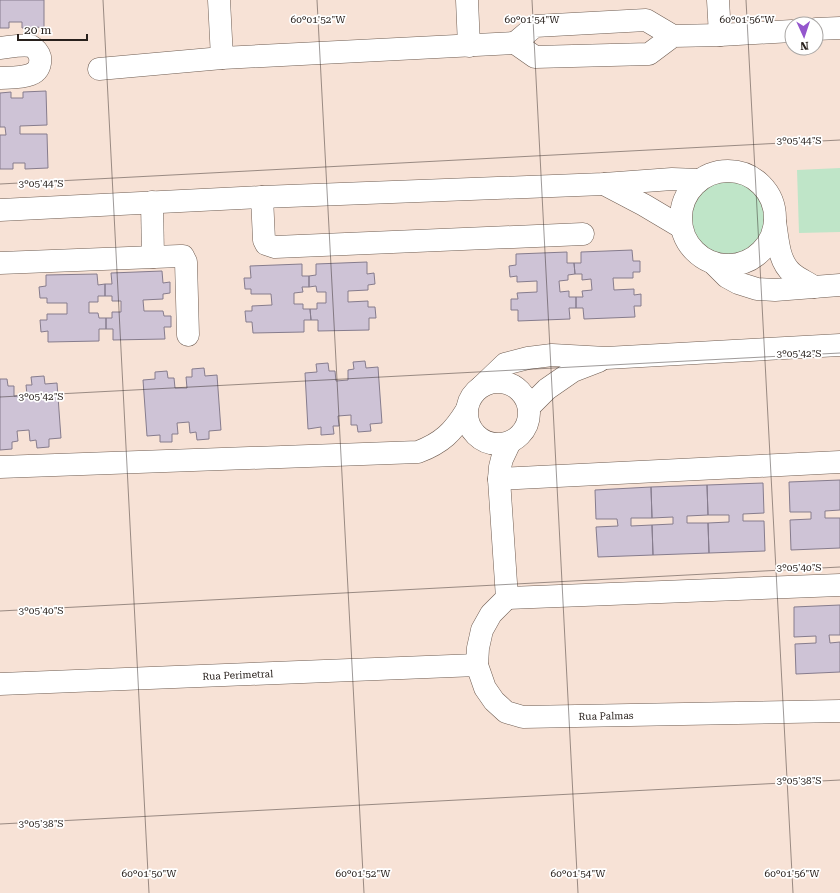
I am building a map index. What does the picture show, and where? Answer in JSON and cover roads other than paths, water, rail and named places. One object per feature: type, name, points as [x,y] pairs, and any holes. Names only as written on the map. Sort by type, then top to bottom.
[{"type":"street","points":[[219,0],[222,58]]},
{"type":"street","points":[[466,0],[469,46]]},
{"type":"street","points":[[718,0],[720,35]]},
{"type":"street","points":[[99,69],[222,58],[515,43],[535,26],[646,20],[673,36],[784,31]]},
{"type":"street","points":[[824,29],[840,28]]},
{"type":"street","points":[[515,43],[535,57],[649,54],[673,36]]},
{"type":"street","points":[[0,48],[25,46],[33,47],[39,53],[40,58],[40,66],[31,75],[0,78]]},
{"type":"street","points":[[775,222],[771,238],[761,252],[746,262],[730,266],[713,263],[701,258],[692,250],[685,239],[681,227],[680,209],[687,193],[699,180],[713,173],[729,170],[744,173],[758,181],[768,192],[774,206],[775,222],[782,258],[792,273],[814,287]]},
{"type":"street","points":[[0,210],[262,197],[604,184],[672,179],[699,180]]},
{"type":"street","points":[[604,184],[681,227]]},
{"type":"street","points":[[262,197],[264,240],[266,244],[275,247],[583,234]]},
{"type":"street","points":[[152,202],[153,256]]},
{"type":"street","points":[[0,263],[183,256],[186,262],[188,335]]},
{"type":"street","points":[[713,263],[727,277],[738,284],[757,289],[775,290],[840,286]]},
{"type":"street","points":[[482,386],[491,382],[511,384],[526,398],[529,407],[529,418],[526,428],[519,436],[510,442],[500,445],[489,444],[479,439],[472,431],[467,421],[466,411],[468,401],[474,393],[505,364],[528,358],[552,355],[606,358],[840,345]]},
{"type":"street","points":[[529,407],[547,389],[573,371],[606,358]]},
{"type":"street","points":[[0,467],[418,452],[431,447],[444,438],[456,426],[466,411]]},
{"type":"street","points":[[510,442],[502,459],[499,479],[507,598],[840,585]]},
{"type":"street","points":[[499,479],[840,462]]},
{"type":"street","name":"Rua Palmas","points":[[507,598],[491,614],[482,630],[478,648],[477,666],[485,688],[494,701],[506,712],[522,717],[840,712]]},
{"type":"street","name":"Rua Perimetral","points":[[0,684],[477,666]]}]
